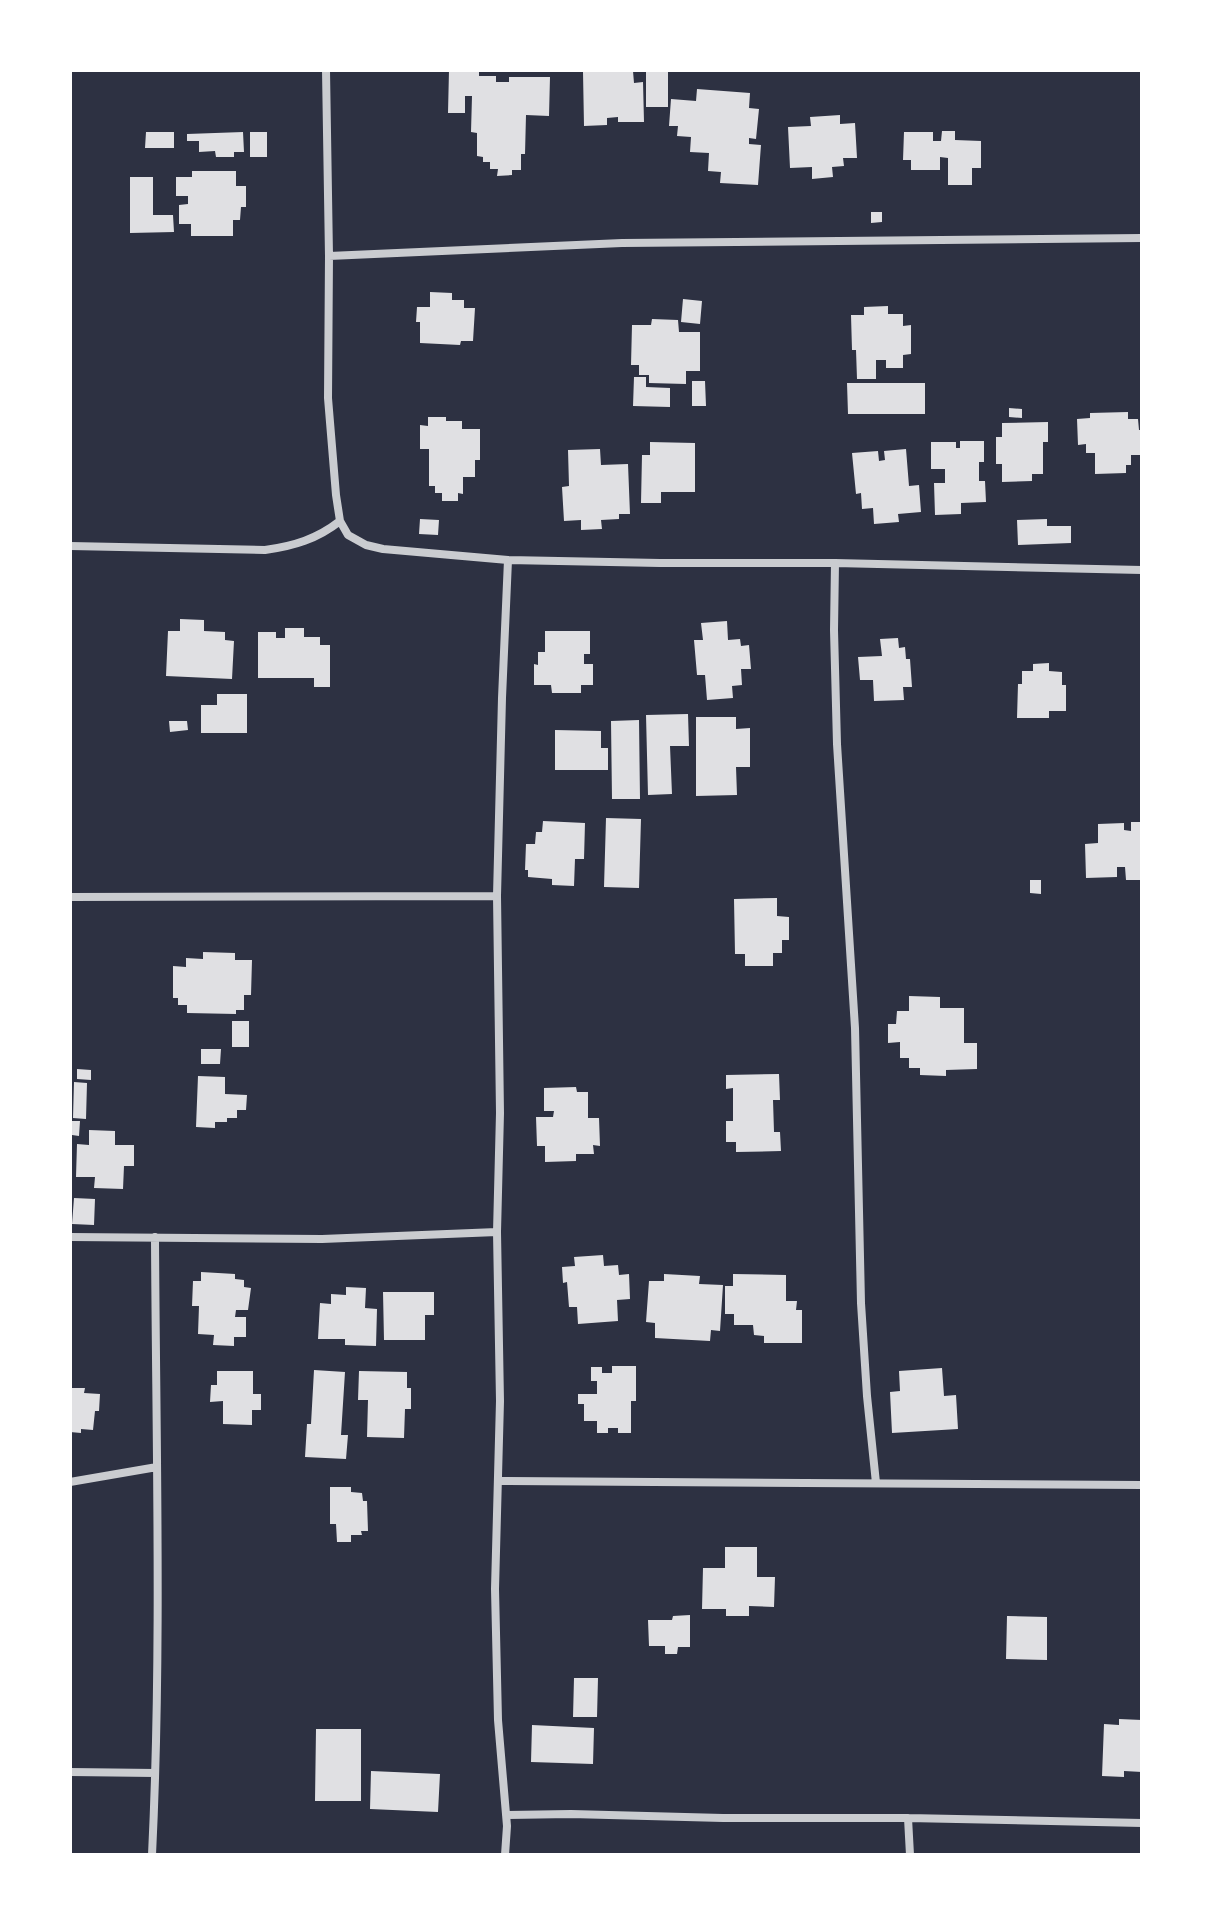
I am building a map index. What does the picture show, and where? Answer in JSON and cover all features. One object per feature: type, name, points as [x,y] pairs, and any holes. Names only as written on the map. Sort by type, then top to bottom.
[{"type":"street","points":[[326,70],[328,398],[332,465],[340,521],[348,535],[366,545],[383,549],[508,560],[1142,570]]},
{"type":"street","points":[[329,256],[622,243],[1142,238]]},
{"type":"street","points":[[70,546],[265,550],[314,538],[340,521]]},
{"type":"street","points":[[505,1855],[506,1815],[495,1653],[500,1343],[497,896],[508,560]]},
{"type":"street","points":[[835,563],[837,744],[854,999],[861,1303],[876,1483]]},
{"type":"street","points":[[70,897],[497,896]]},
{"type":"street","points":[[70,1237],[322,1239],[497,1232]]},
{"type":"street","points":[[152,1855],[158,1599],[155,1237]]},
{"type":"street","points":[[70,1482],[157,1467]]},
{"type":"street","points":[[499,1481],[1142,1485]]},
{"type":"street","points":[[70,1772],[155,1773]]},
{"type":"street","points":[[506,1815],[1142,1823]]},
{"type":"street","points":[[908,1818],[910,1855]]},
{"type":"building","points":[[449,70],[479,70],[479,76],[496,76],[496,82],[509,82],[509,77],[550,77],[549,116],[526,115],[525,154],[521,154],[521,170],[512,170],[512,175],[497,176],[498,169],[490,169],[490,162],[483,162],[483,157],[477,156],[477,133],[471,132],[472,96],[465,96],[465,113],[448,113]]},
{"type":"building","points":[[646,70],[668,70],[668,107],[646,107]]},
{"type":"building","points":[[633,71],[634,83],[643,82],[644,122],[618,122],[618,117],[607,118],[607,125],[584,126],[583,72]]},
{"type":"building","points":[[697,89],[750,93],[749,108],[759,109],[756,139],[749,138],[749,144],[761,145],[758,185],[720,183],[721,172],[708,171],[709,153],[690,152],[691,137],[677,136],[678,126],[669,126],[671,99],[696,101]]},
{"type":"building","points":[[840,115],[840,124],[855,123],[857,158],[843,158],[844,166],[832,167],[833,177],[812,179],[812,167],[790,168],[788,127],[811,126],[810,117]]},
{"type":"building","points":[[942,131],[955,131],[955,140],[981,141],[981,168],[972,168],[972,185],[948,185],[948,158],[940,157],[940,170],[911,170],[911,160],[903,160],[904,132],[933,132],[933,141],[941,141]]},
{"type":"building","points":[[146,132],[174,132],[174,148],[145,148]]},
{"type":"building","points":[[243,132],[244,152],[234,152],[234,157],[216,157],[215,151],[199,152],[199,141],[187,141],[187,134]]},
{"type":"building","points":[[250,132],[267,132],[267,157],[250,157]]},
{"type":"building","points":[[192,171],[236,171],[236,186],[246,186],[246,207],[241,207],[240,220],[233,220],[233,236],[191,236],[191,224],[179,224],[179,205],[188,204],[188,196],[176,196],[176,177],[192,177]]},
{"type":"building","points":[[130,177],[153,177],[153,215],[173,215],[174,232],[130,233]]},
{"type":"building","points":[[871,212],[882,212],[882,222],[871,223]]},
{"type":"building","points":[[430,292],[452,293],[452,300],[464,300],[464,308],[475,308],[473,341],[461,341],[460,345],[420,343],[417,307],[430,307]]},
{"type":"building","points":[[683,299],[702,301],[700,324],[681,322]]},
{"type":"building","points":[[888,306],[888,314],[903,314],[903,326],[911,325],[911,354],[903,355],[903,368],[886,368],[886,360],[876,360],[876,379],[857,379],[851,315],[864,315],[864,307]]},
{"type":"building","points":[[652,319],[678,320],[679,332],[700,332],[700,371],[686,371],[686,384],[649,383],[649,375],[639,375],[639,365],[631,365],[632,325],[651,325]]},
{"type":"building","points":[[634,377],[646,377],[646,387],[670,388],[670,407],[633,406]]},
{"type":"building","points":[[692,381],[705,381],[706,406],[692,406]]},
{"type":"building","points":[[847,383],[925,383],[925,414],[848,414]]},
{"type":"building","points":[[1009,408],[1022,409],[1022,418],[1009,417]]},
{"type":"building","points":[[1128,412],[1128,419],[1138,419],[1139,430],[1142,430],[1141,455],[1131,455],[1131,465],[1126,465],[1126,473],[1095,474],[1095,453],[1086,453],[1086,444],[1078,445],[1077,419],[1090,418],[1090,413]]},
{"type":"building","points":[[428,417],[462,421],[462,429],[480,429],[480,460],[475,460],[475,477],[463,477],[463,494],[458,493],[458,501],[442,501],[442,493],[435,493],[435,486],[429,486],[429,449],[420,449],[420,425],[428,426]]},
{"type":"building","points":[[1048,422],[1048,442],[1043,442],[1043,474],[1032,474],[1032,481],[1002,482],[1002,464],[996,464],[996,437],[1002,437],[1002,423]]},
{"type":"building","points":[[960,441],[984,441],[984,462],[979,462],[979,481],[985,481],[986,502],[961,503],[961,514],[935,515],[934,483],[945,483],[945,469],[931,469],[931,442],[956,442],[956,448],[960,448]]},
{"type":"building","points":[[650,442],[695,443],[695,492],[661,492],[661,503],[641,503],[642,455],[650,455]]},
{"type":"building","points":[[600,449],[601,465],[628,464],[630,514],[619,514],[619,519],[601,520],[602,529],[581,530],[581,520],[564,521],[562,487],[569,486],[568,450]]},
{"type":"building","points":[[906,449],[909,486],[919,485],[921,512],[898,514],[899,522],[874,524],[873,508],[862,509],[861,493],[856,494],[852,453],[878,451],[879,461],[885,460],[884,451]]},
{"type":"building","points":[[420,519],[439,520],[438,535],[419,534]]},
{"type":"building","points":[[1047,519],[1047,526],[1071,526],[1071,543],[1018,545],[1017,520]]},
{"type":"building","points":[[180,619],[204,620],[204,631],[225,632],[225,640],[234,641],[232,679],[166,676],[168,631],[180,631]]},
{"type":"building","points":[[727,621],[728,640],[740,639],[741,646],[749,645],[751,669],[741,669],[742,685],[732,686],[733,698],[707,700],[705,675],[697,675],[694,640],[703,640],[701,623]]},
{"type":"building","points":[[285,628],[304,628],[304,637],[320,637],[320,645],[330,645],[330,687],[314,687],[314,678],[258,678],[258,632],[276,632],[276,638],[285,638]]},
{"type":"building","points":[[545,631],[590,631],[590,654],[584,654],[584,664],[593,664],[593,685],[581,685],[581,693],[552,693],[551,685],[534,685],[534,664],[538,665],[538,652],[545,652]]},
{"type":"building","points":[[898,638],[899,648],[905,647],[906,659],[910,659],[912,687],[903,687],[904,700],[874,701],[873,680],[860,680],[858,657],[882,656],[880,639]]},
{"type":"building","points":[[1049,663],[1049,671],[1062,672],[1062,685],[1066,685],[1066,711],[1049,711],[1049,718],[1017,718],[1018,684],[1022,684],[1022,671],[1033,671],[1033,664]]},
{"type":"building","points":[[217,694],[247,694],[247,733],[201,733],[201,705],[217,705]]},
{"type":"building","points":[[688,714],[689,746],[670,746],[672,794],[648,795],[646,715]]},
{"type":"building","points":[[696,717],[736,717],[736,729],[750,728],[750,767],[736,767],[737,795],[696,796]]},
{"type":"building","points":[[639,720],[640,799],[612,799],[611,721]]},
{"type":"building","points":[[169,721],[187,721],[188,730],[170,732]]},
{"type":"building","points":[[555,730],[601,731],[601,748],[608,748],[608,770],[555,770]]},
{"type":"building","points":[[606,818],[641,819],[639,888],[604,887]]},
{"type":"building","points":[[543,821],[585,823],[584,859],[575,859],[574,886],[552,885],[552,879],[528,877],[528,870],[525,870],[526,844],[535,844],[536,832],[542,832]]},
{"type":"building","points":[[1131,822],[1142,822],[1142,880],[1126,880],[1125,867],[1117,867],[1117,877],[1086,878],[1085,844],[1098,843],[1098,824],[1124,823],[1124,830],[1131,831]]},
{"type":"building","points":[[1030,880],[1041,880],[1041,894],[1030,893]]},
{"type":"building","points":[[777,898],[777,916],[789,917],[789,940],[782,940],[782,953],[773,953],[773,966],[745,966],[745,954],[735,954],[734,899]]},
{"type":"building","points":[[203,952],[235,953],[235,960],[252,960],[251,995],[244,995],[244,1010],[236,1010],[236,1014],[187,1013],[187,1005],[178,1005],[178,998],[173,998],[173,966],[186,967],[186,958],[203,959]]},
{"type":"building","points":[[909,996],[940,997],[940,1008],[964,1008],[964,1043],[977,1043],[977,1069],[946,1070],[946,1076],[920,1075],[920,1068],[909,1068],[909,1058],[900,1058],[900,1042],[888,1043],[888,1024],[896,1024],[897,1011],[909,1011]]},
{"type":"building","points":[[232,1021],[249,1021],[249,1047],[232,1047]]},
{"type":"building","points":[[201,1049],[221,1049],[220,1064],[201,1064]]},
{"type":"building","points":[[77,1069],[91,1070],[91,1080],[77,1079]]},
{"type":"building","points":[[779,1074],[780,1100],[773,1100],[774,1132],[780,1132],[781,1151],[736,1152],[736,1142],[726,1142],[726,1121],[733,1121],[733,1088],[726,1089],[726,1075]]},
{"type":"building","points":[[198,1076],[225,1077],[225,1094],[247,1095],[246,1110],[237,1110],[237,1118],[227,1118],[227,1122],[215,1122],[215,1128],[196,1127]]},
{"type":"building","points":[[74,1082],[87,1083],[86,1119],[73,1118]]},
{"type":"building","points":[[576,1087],[577,1092],[588,1092],[588,1118],[599,1118],[600,1146],[593,1145],[594,1154],[576,1154],[576,1161],[545,1162],[545,1146],[537,1146],[536,1117],[553,1117],[554,1111],[544,1111],[544,1088]]},
{"type":"building","points":[[72,1121],[80,1121],[79,1136],[72,1135]]},
{"type":"building","points":[[89,1130],[115,1131],[115,1145],[134,1145],[134,1166],[124,1166],[123,1189],[94,1188],[95,1177],[76,1177],[77,1144],[89,1145]]},
{"type":"building","points":[[74,1198],[95,1199],[94,1225],[72,1224]]},
{"type":"building","points":[[603,1255],[604,1266],[618,1265],[619,1275],[629,1274],[630,1299],[617,1300],[618,1321],[578,1324],[577,1307],[569,1307],[562,1267],[575,1266],[574,1257]]},
{"type":"building","points":[[201,1272],[235,1274],[235,1279],[244,1280],[244,1287],[251,1288],[248,1310],[236,1310],[235,1317],[246,1317],[246,1337],[234,1337],[234,1346],[213,1345],[214,1335],[198,1334],[199,1306],[192,1306],[193,1281],[201,1281]]},
{"type":"building","points":[[664,1274],[700,1276],[699,1284],[723,1285],[720,1331],[711,1330],[710,1341],[655,1338],[655,1323],[646,1322],[649,1281],[664,1281]]},
{"type":"building","points":[[733,1274],[786,1275],[786,1301],[797,1301],[796,1310],[802,1310],[802,1343],[764,1343],[764,1336],[754,1335],[753,1325],[734,1325],[734,1314],[725,1314],[725,1286],[733,1286]]},
{"type":"building","points":[[346,1287],[366,1288],[365,1308],[377,1309],[376,1346],[345,1345],[345,1339],[318,1339],[320,1303],[331,1304],[331,1294],[346,1295]]},
{"type":"building","points":[[383,1292],[434,1292],[434,1315],[425,1315],[425,1340],[384,1340]]},
{"type":"building","points":[[612,1366],[636,1366],[636,1401],[631,1401],[631,1433],[618,1433],[618,1428],[608,1428],[608,1433],[597,1433],[597,1421],[584,1421],[584,1404],[578,1404],[578,1394],[597,1394],[597,1381],[591,1381],[591,1367],[602,1367],[602,1373],[612,1373]]},
{"type":"building","points":[[942,1368],[944,1396],[956,1395],[958,1429],[892,1433],[890,1392],[900,1391],[899,1371]]},
{"type":"building","points":[[314,1370],[345,1372],[341,1435],[348,1435],[346,1459],[305,1457],[307,1424],[311,1424]]},
{"type":"building","points":[[217,1371],[253,1371],[253,1394],[261,1394],[261,1410],[252,1410],[252,1425],[223,1424],[223,1401],[210,1402],[211,1385],[217,1385]]},
{"type":"building","points":[[359,1371],[407,1372],[411,1409],[405,1409],[404,1438],[367,1437],[368,1400],[358,1400]]},
{"type":"building","points":[[72,1388],[85,1388],[84,1393],[100,1394],[93,1430],[70,1432]]},
{"type":"building","points":[[330,1487],[351,1487],[351,1492],[362,1493],[363,1501],[367,1501],[368,1531],[361,1531],[362,1535],[351,1535],[351,1542],[337,1542],[336,1524],[330,1524]]},
{"type":"building","points":[[725,1547],[757,1547],[757,1577],[775,1577],[774,1607],[749,1606],[749,1616],[726,1616],[726,1609],[702,1609],[703,1568],[725,1568]]},
{"type":"building","points":[[690,1615],[690,1647],[678,1647],[677,1654],[665,1654],[665,1646],[649,1646],[648,1620],[672,1620],[673,1616]]},
{"type":"building","points":[[1007,1616],[1047,1617],[1047,1660],[1006,1659]]},
{"type":"building","points":[[574,1678],[598,1678],[597,1717],[573,1717]]},
{"type":"building","points":[[1119,1719],[1142,1720],[1142,1772],[1124,1771],[1124,1777],[1102,1776],[1104,1724],[1119,1725]]},
{"type":"building","points":[[532,1725],[594,1728],[593,1764],[531,1762]]},
{"type":"building","points":[[316,1729],[361,1729],[361,1801],[315,1801]]},
{"type":"building","points":[[371,1771],[440,1774],[438,1812],[370,1809]]}]
